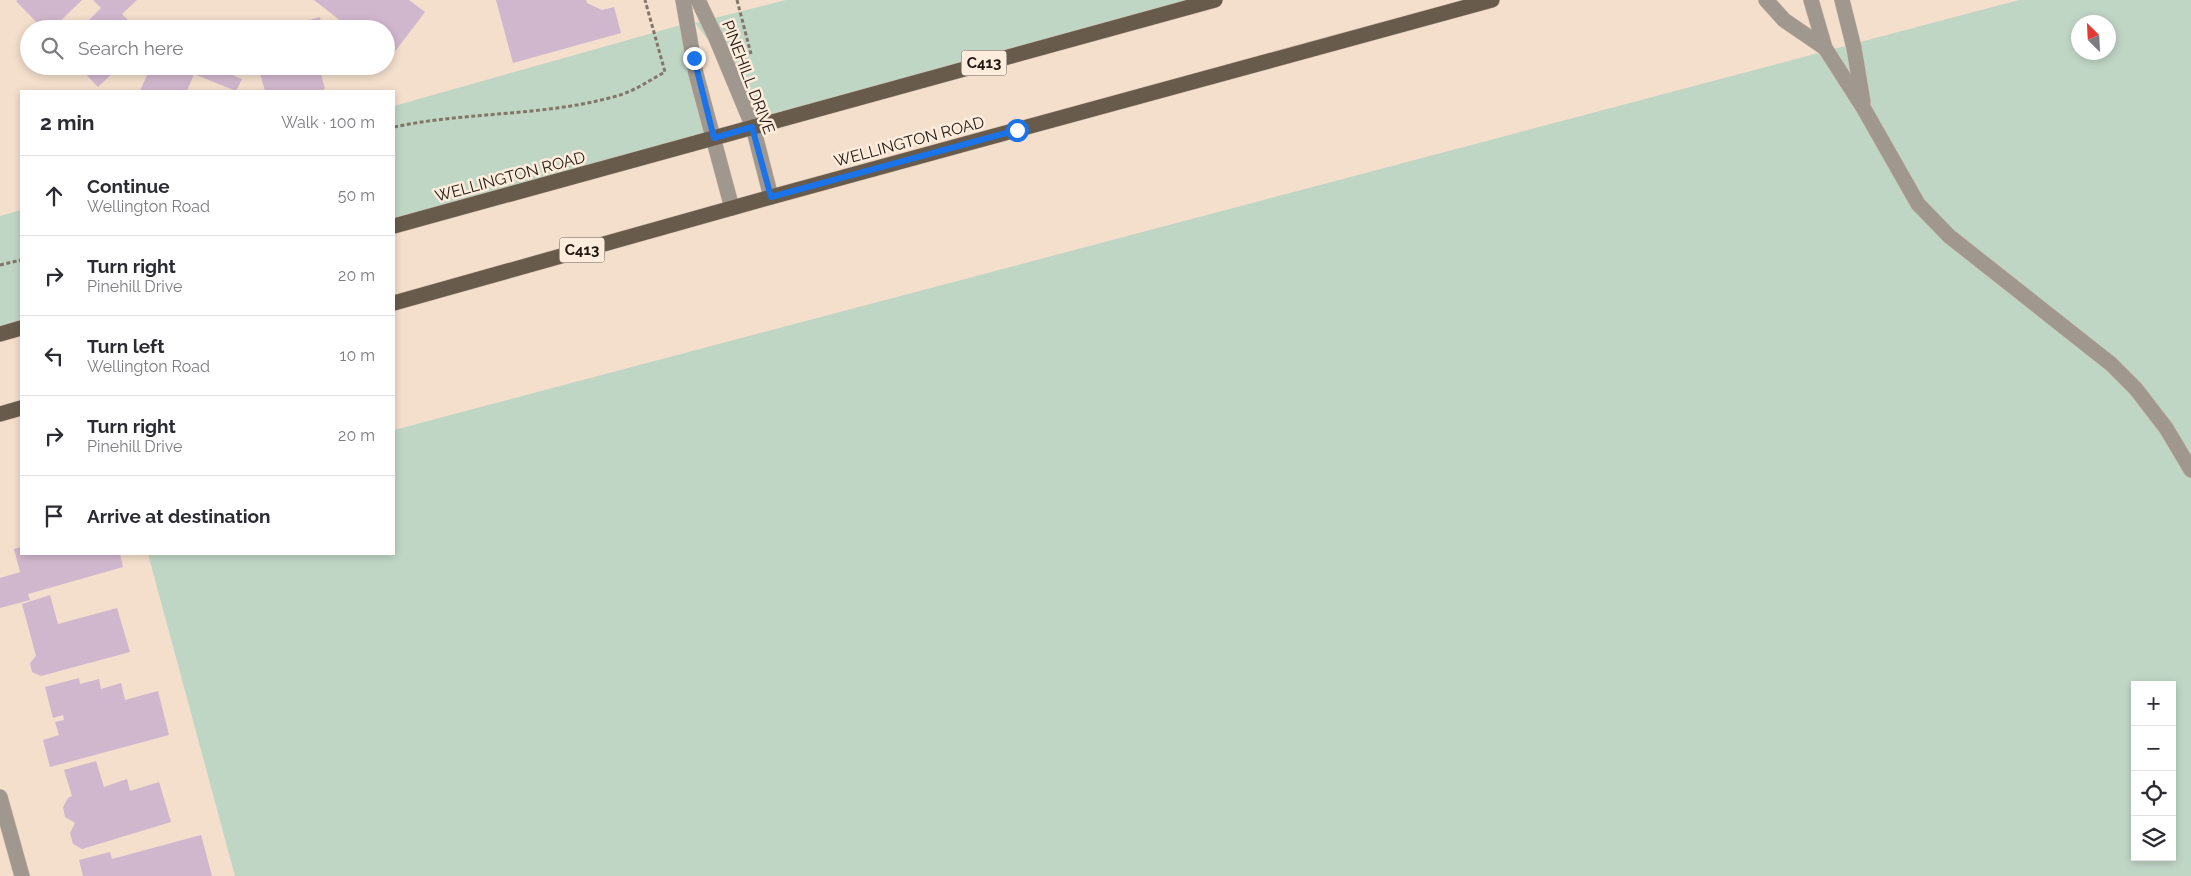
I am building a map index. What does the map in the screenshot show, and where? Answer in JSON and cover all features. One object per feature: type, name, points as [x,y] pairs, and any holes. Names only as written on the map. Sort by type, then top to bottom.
[{"type":"main road","name":"WELLINGTON ROAD","points":[[395,226],[1215,0]]},
{"type":"main road","name":"WELLINGTON ROAD","points":[[395,303],[771,197],[1492,0]]},
{"type":"main road","points":[[0,334],[20,328]]},
{"type":"main road","points":[[0,414],[20,408]]},
{"type":"street","points":[[684,0],[696,74],[732,208]]},
{"type":"street","name":"PINEHILL DRIVE","points":[[698,0],[716,38],[752,127],[771,197]]},
{"type":"street","points":[[1766,0],[1784,20],[1825,48]]},
{"type":"street","points":[[1811,0],[1825,48],[1864,109],[1918,204],[1949,236],[2111,364],[2136,389],[2166,428],[2191,470]]},
{"type":"street","points":[[1842,0],[1854,48],[1864,109]]},
{"type":"street","points":[[0,797],[22,876]]},
{"type":"path","points":[[395,127],[463,116],[546,111],[622,94],[664,72],[645,0]]},
{"type":"path","points":[[737,0],[753,60]]},
{"type":"path","points":[[0,266],[20,260]]},
{"type":"green space","points":[[786,0],[1215,0],[753,127],[729,67],[695,23]]},
{"type":"green space","points":[[2019,0],[2191,0],[2191,876],[235,876],[148,555],[395,555],[395,430]]},
{"type":"green space","points":[[688,23],[714,138],[395,226],[395,106]]},
{"type":"green space","points":[[20,210],[20,328],[0,334],[0,216]]},
{"type":"building","points":[[82,0],[61,20],[34,20],[16,1]]},
{"type":"building","points":[[93,0],[137,0],[122,14],[128,20],[89,20],[101,8]]},
{"type":"building","points":[[314,0],[409,0],[425,12],[395,51],[395,20],[340,20]]},
{"type":"building","points":[[496,0],[586,0],[587,3],[602,10],[614,7],[621,33],[513,63]]},
{"type":"building","points":[[320,17],[321,20],[309,20]]},
{"type":"building","points":[[87,75],[111,75],[98,87]]},
{"type":"building","points":[[147,75],[194,75],[187,90],[140,90]]},
{"type":"building","points":[[196,75],[232,75],[242,79],[236,90]]},
{"type":"building","points":[[261,75],[321,75],[325,89],[322,90],[265,90]]},
{"type":"building","points":[[20,547],[20,555],[120,555],[123,567],[28,594],[30,600],[0,608],[0,578],[20,572],[14,549]]},
{"type":"building","points":[[50,595],[58,624],[117,608],[130,652],[41,676],[32,672],[30,663],[36,656],[22,604]]},
{"type":"building","points":[[79,678],[80,684],[99,679],[101,689],[121,683],[125,700],[158,691],[169,735],[50,767],[43,740],[59,735],[55,722],[64,720],[63,715],[53,718],[45,687]]},
{"type":"building","points":[[96,761],[104,787],[127,779],[130,791],[159,782],[171,822],[82,849],[73,844],[70,833],[75,823],[65,817],[63,807],[68,798],[72,796],[64,770]]},
{"type":"building","points":[[201,835],[212,876],[83,876],[79,860],[110,852],[112,859]]},
{"type":"route","points":[[694,58],[696,74],[714,138],[752,127],[771,197],[1017,130]]}]
